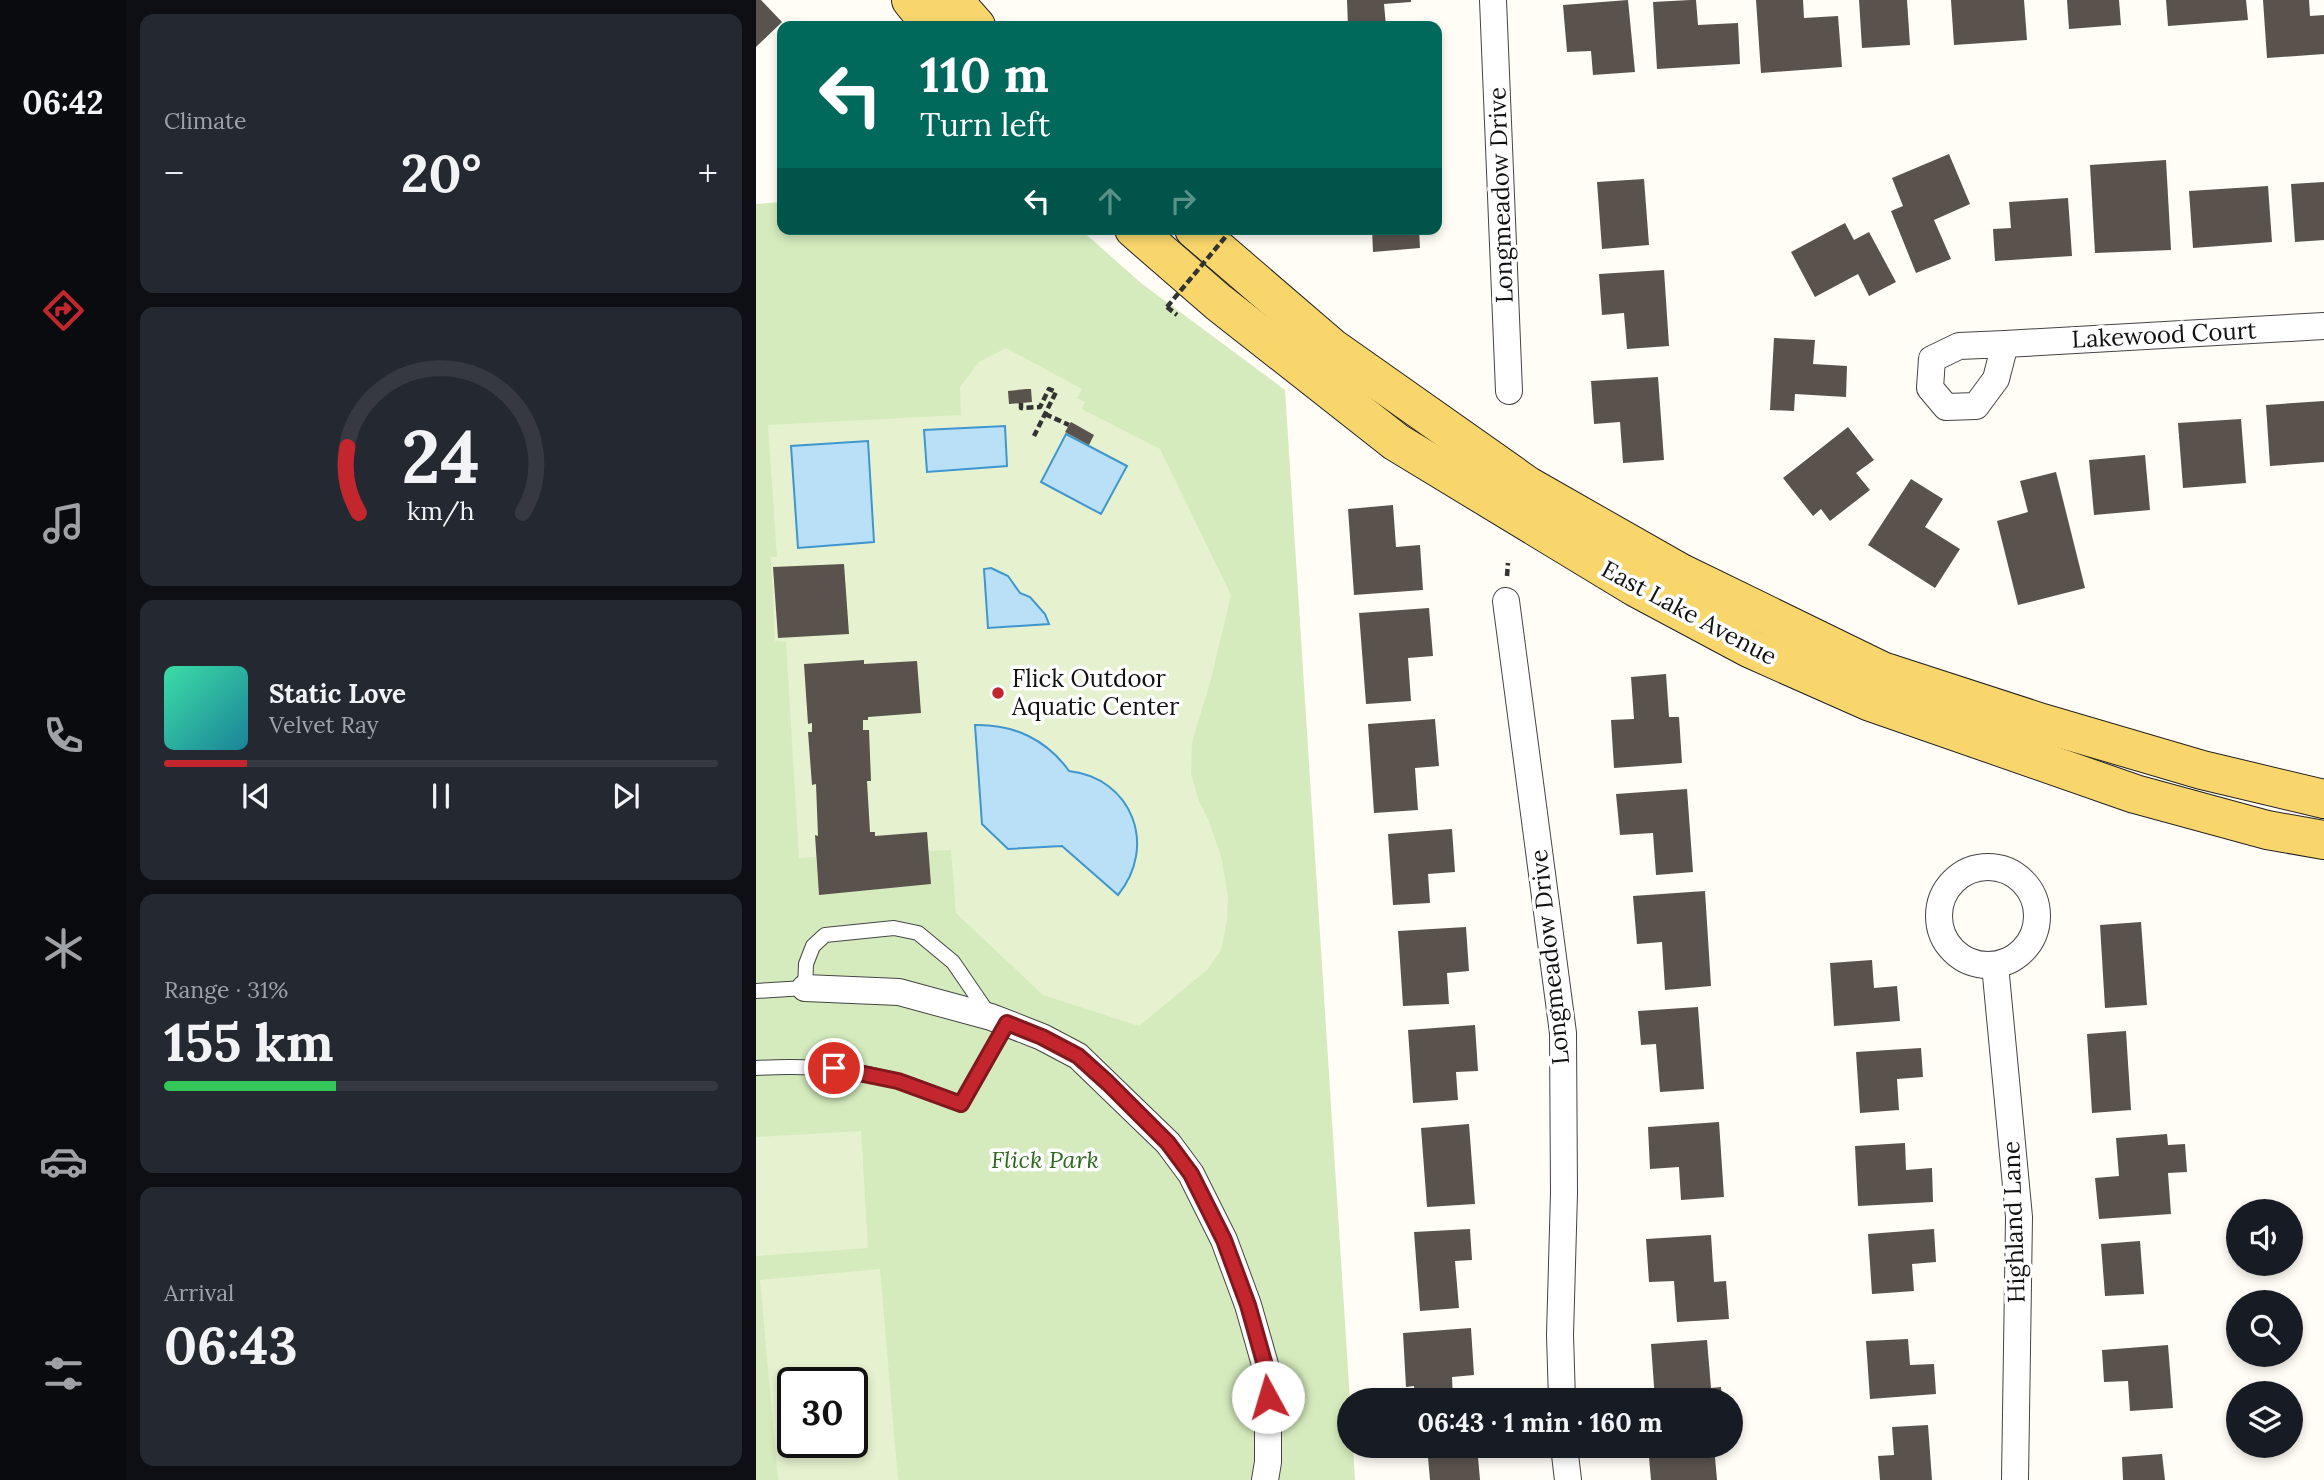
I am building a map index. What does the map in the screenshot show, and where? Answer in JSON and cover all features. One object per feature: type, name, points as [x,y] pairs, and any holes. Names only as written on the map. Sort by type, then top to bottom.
[{"type":"main road","points":[[911,0],[928,21]]},
{"type":"main road","points":[[953,0],[972,21]]},
{"type":"main road","name":"East Lake Avenue","points":[[1141,235],[1218,302],[1396,442],[1635,587],[1751,649],[1868,701],[2123,790],[2267,830],[2324,840]]},
{"type":"main road","name":"East Lake Avenue","points":[[1201,235],[1331,347],[1528,486],[1679,572],[1882,671],[2042,723],[2202,770],[2324,799]]},
{"type":"street","name":"Longmeadow Drive","points":[[1493,0],[1509,391]]},
{"type":"street","name":"Lakewood Court","points":[[2005,344],[2324,326]]},
{"type":"street","name":"Longmeadow Drive","points":[[1506,601],[1563,1033],[1562,1388]]},
{"type":"street","name":"Highland Lane","points":[[1995,965],[2019,1217],[2015,1480]]},
{"type":"street","points":[[805,988],[899,992],[999,1020],[1042,1037],[1078,1056],[1168,1143],[1191,1174],[1224,1240],[1248,1305],[1268,1376],[1268,1462],[1265,1480]]},
{"type":"street","points":[[1565,1458],[1568,1480]]},
{"type":"lane","points":[[756,990],[805,988],[806,964],[813,946],[825,935],[894,928],[918,933],[953,962],[999,1020],[961,1104],[898,1081],[834,1068],[756,1068]]},
{"type":"path","points":[[1167,307],[1226,235]]},
{"type":"path","points":[[1021,403],[1021,408],[1040,407],[1049,389],[1056,392],[1034,436]]},
{"type":"path","points":[[1045,414],[1069,425]]},
{"type":"green space","name":"Flick Park","points":[[777,202],[777,235],[1087,235],[1141,283],[1285,390],[1349,1388],[1337,1388],[1337,1458],[1354,1458],[1355,1480],[756,1480],[756,204]]},
{"type":"green space","name":"Flick Outdoor Aquatic Center","points":[[1006,348],[1082,389],[1077,398],[1085,402],[1082,409],[1160,449],[1231,595],[1211,679],[1192,742],[1191,774],[1221,856],[1228,897],[1227,921],[1221,950],[1207,970],[1139,1026],[1043,995],[956,913],[951,850],[928,851],[931,884],[819,895],[816,857],[799,858],[786,642],[775,641],[771,557],[777,557],[768,425],[961,415],[960,387],[979,362]]},
{"type":"green space","points":[[861,1131],[868,1248],[756,1256],[756,1137]]},
{"type":"green space","points":[[880,1269],[898,1480],[778,1480],[760,1280]]},
{"type":"water","points":[[1005,426],[1007,466],[927,472],[924,430]]},
{"type":"water","points":[[1066,434],[1127,466],[1101,514],[1041,482]]},
{"type":"water","points":[[868,441],[874,542],[798,548],[791,446]]},
{"type":"water","points":[[991,568],[1008,576],[1020,593],[1030,597],[1045,614],[1049,624],[988,628],[984,569]]},
{"type":"water","points":[[975,725],[1003,727],[1028,736],[1051,751],[1069,771],[1091,776],[1109,786],[1123,800],[1132,817],[1137,836],[1136,856],[1130,876],[1118,895],[1062,846],[1008,849],[982,824]]},
{"type":"building","points":[[756,0],[761,0],[781,21],[777,21],[777,27],[756,47]]},
{"type":"building","points":[[1347,0],[1411,0],[1384,4],[1386,21],[1348,21]]},
{"type":"building","points":[[1628,0],[1635,72],[1593,75],[1591,51],[1567,52],[1563,5]]},
{"type":"building","points":[[1696,0],[1698,25],[1738,23],[1740,64],[1657,69],[1653,2]]},
{"type":"building","points":[[1756,0],[1803,0],[1804,18],[1838,16],[1842,67],[1761,73]]},
{"type":"building","points":[[1859,0],[1907,0],[1910,45],[1862,48]]},
{"type":"building","points":[[1951,0],[2024,0],[2027,40],[1954,45]]},
{"type":"building","points":[[2067,0],[2119,0],[2121,25],[2069,29]]},
{"type":"building","points":[[2166,0],[2246,0],[2248,20],[2168,26]]},
{"type":"building","points":[[2263,0],[2309,0],[2310,16],[2324,15],[2324,54],[2267,58]]},
{"type":"building","points":[[1949,154],[1970,204],[1934,220],[1951,259],[1916,273],[1891,211],[1903,206],[1892,178]]},
{"type":"building","points":[[2166,160],[2171,250],[2095,253],[2090,165]]},
{"type":"building","points":[[1644,179],[1649,245],[1602,249],[1597,182]]},
{"type":"building","points":[[2324,182],[2324,240],[2295,242],[2291,184]]},
{"type":"building","points":[[2268,186],[2272,242],[2193,248],[2189,191]]},
{"type":"building","points":[[2068,198],[2072,256],[1995,261],[1993,229],[2011,228],[2009,202]]},
{"type":"building","points":[[1845,223],[1854,240],[1869,232],[1896,282],[1869,296],[1858,274],[1815,297],[1791,252]]},
{"type":"building","points":[[1372,235],[1419,235],[1420,248],[1373,252]]},
{"type":"building","points":[[1664,270],[1669,346],[1627,349],[1624,313],[1602,315],[1599,274]]},
{"type":"building","points":[[1774,338],[1815,340],[1813,364],[1847,366],[1846,397],[1795,394],[1794,411],[1770,410]]},
{"type":"building","points":[[1658,377],[1664,460],[1623,463],[1620,422],[1594,424],[1591,381]]},
{"type":"building","points":[[1031,389],[1032,402],[1009,404],[1008,391]]},
{"type":"building","points":[[2324,401],[2324,462],[2270,466],[2266,405]]},
{"type":"building","points":[[2241,419],[2246,483],[2183,488],[2178,423]]},
{"type":"building","points":[[1071,422],[1094,435],[1089,445],[1065,432]]},
{"type":"building","points":[[1848,427],[1874,460],[1856,473],[1870,490],[1830,521],[1821,509],[1813,516],[1783,478]]},
{"type":"building","points":[[2145,455],[2150,510],[2094,515],[2089,460]]},
{"type":"building","points":[[2056,472],[2085,588],[2018,605],[1997,521],[2028,512],[2020,481]]},
{"type":"building","points":[[1911,479],[1943,499],[1925,527],[1960,549],[1935,588],[1868,545]]},
{"type":"building","points":[[1393,505],[1396,547],[1420,545],[1423,590],[1354,595],[1348,509]]},
{"type":"building","points":[[844,564],[849,634],[778,638],[773,567]]},
{"type":"building","points":[[1429,608],[1433,656],[1408,658],[1411,701],[1366,704],[1359,613]]},
{"type":"building","points":[[864,660],[864,664],[917,661],[921,713],[868,717],[868,720],[863,720],[863,730],[869,730],[871,781],[867,781],[870,832],[875,832],[875,836],[927,832],[931,884],[819,895],[815,835],[818,836],[816,784],[812,785],[808,732],[812,732],[812,723],[808,724],[804,664]]},
{"type":"building","points":[[1666,674],[1669,717],[1679,717],[1682,763],[1614,768],[1611,720],[1634,719],[1631,677]]},
{"type":"building","points":[[1435,719],[1439,766],[1415,768],[1418,810],[1374,813],[1368,724]]},
{"type":"building","points":[[1687,789],[1693,872],[1656,875],[1653,833],[1620,835],[1616,794]]},
{"type":"building","points":[[1452,829],[1455,872],[1428,874],[1430,903],[1393,905],[1388,834]]},
{"type":"building","points":[[1705,891],[1711,986],[1665,990],[1662,942],[1637,944],[1633,896]]},
{"type":"building","points":[[2141,922],[2147,1005],[2105,1008],[2100,925]]},
{"type":"building","points":[[1466,927],[1469,971],[1447,973],[1449,1004],[1403,1006],[1398,931]]},
{"type":"building","points":[[1872,960],[1874,988],[1897,986],[1900,1021],[1834,1026],[1830,963]]},
{"type":"building","points":[[1698,1007],[1704,1089],[1660,1092],[1656,1044],[1641,1045],[1638,1011]]},
{"type":"building","points":[[1475,1025],[1478,1071],[1456,1072],[1458,1100],[1413,1103],[1408,1030]]},
{"type":"building","points":[[2126,1031],[2131,1110],[2092,1113],[2087,1034]]},
{"type":"building","points":[[1921,1048],[1923,1077],[1897,1079],[1899,1110],[1860,1113],[1856,1052]]},
{"type":"building","points":[[1719,1122],[1724,1197],[1681,1200],[1679,1167],[1650,1169],[1648,1127]]},
{"type":"building","points":[[1469,1124],[1475,1204],[1427,1207],[1421,1128]]},
{"type":"building","points":[[2167,1134],[2168,1145],[2185,1144],[2187,1172],[2168,1173],[2171,1214],[2099,1219],[2095,1178],[2119,1176],[2116,1138]]},
{"type":"building","points":[[1905,1143],[1906,1170],[1932,1168],[1933,1202],[1858,1206],[1855,1146]]},
{"type":"building","points":[[1470,1229],[1472,1260],[1455,1261],[1459,1308],[1420,1311],[1414,1232]]},
{"type":"building","points":[[1934,1229],[1936,1262],[1912,1264],[1914,1291],[1872,1294],[1868,1234]]},
{"type":"building","points":[[1711,1235],[1714,1282],[1726,1281],[1729,1319],[1677,1322],[1674,1281],[1649,1282],[1646,1239]]},
{"type":"building","points":[[2140,1241],[2144,1294],[2105,1296],[2101,1244]]},
{"type":"building","points":[[1471,1328],[1474,1375],[1452,1377],[1452,1388],[1406,1387],[1403,1333]]},
{"type":"building","points":[[1908,1339],[1910,1365],[1934,1364],[1936,1394],[1870,1399],[1866,1341]]},
{"type":"building","points":[[1707,1340],[1711,1388],[1654,1388],[1651,1344]]},
{"type":"building","points":[[2168,1345],[2173,1408],[2130,1411],[2128,1381],[2104,1382],[2102,1350]]},
{"type":"building","points":[[1928,1425],[1932,1480],[1880,1480],[1878,1456],[1894,1455],[1892,1427]]},
{"type":"building","points":[[2162,1454],[2165,1480],[2123,1480],[2122,1457]]},
{"type":"building","points":[[1428,1458],[1478,1458],[1480,1480],[1430,1480]]},
{"type":"building","points":[[1649,1458],[1715,1458],[1717,1480],[1651,1480]]},
{"type":"place","name":"Flick Outdoor Aquatic Center","points":[[998,693]]},
{"type":"route","points":[[834,1068],[898,1081],[961,1104],[1007,1023],[1078,1056],[1168,1143],[1191,1174],[1224,1240],[1248,1305],[1268,1376],[1268,1397]]}]
